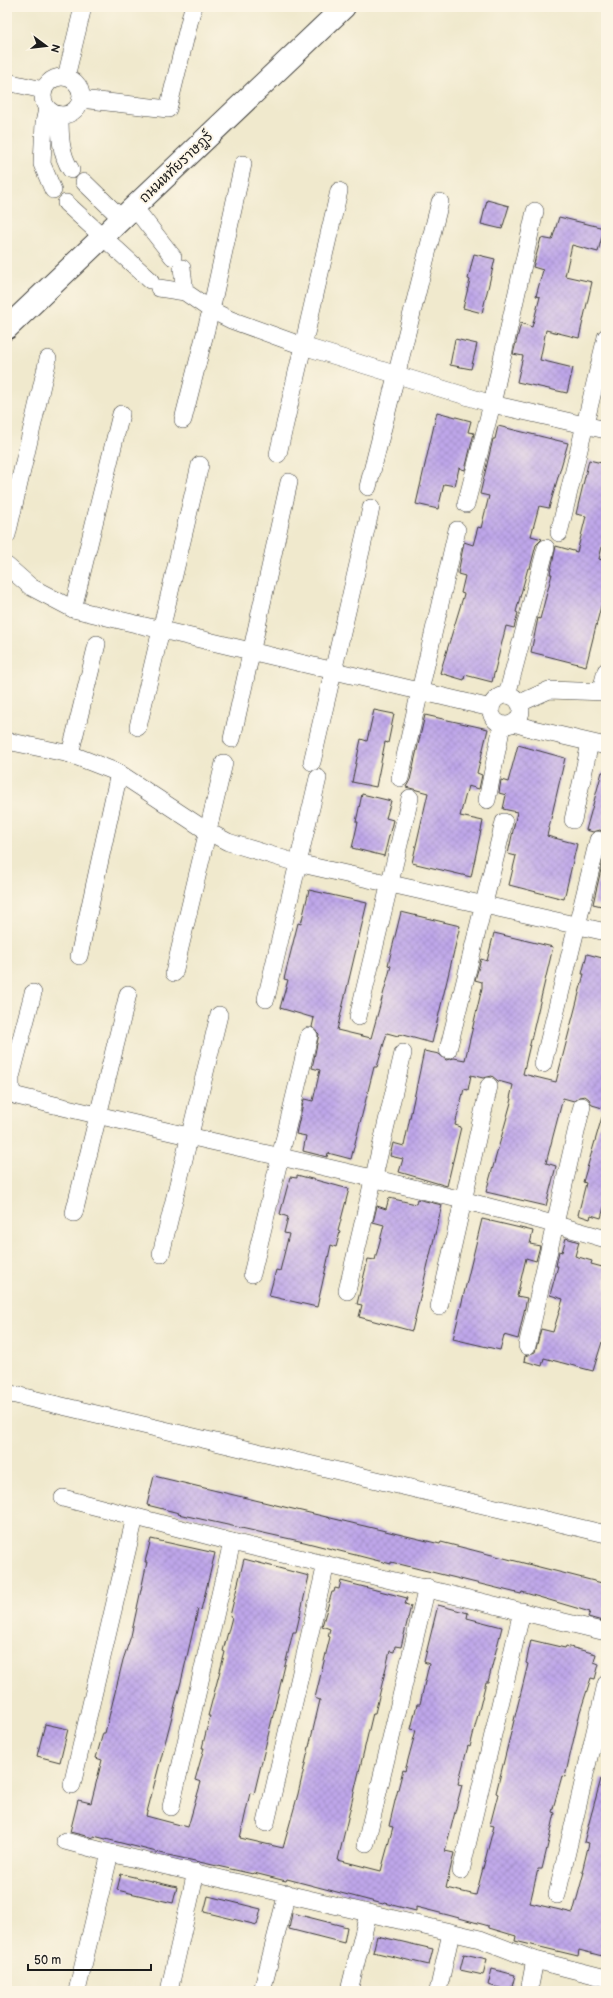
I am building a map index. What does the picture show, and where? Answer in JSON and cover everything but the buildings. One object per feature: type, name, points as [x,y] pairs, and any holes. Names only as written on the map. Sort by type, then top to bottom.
[{"type":"main road","name":"ถนนหทัยราษฎร์","points":[[7,328],[344,7]]},
{"type":"street","points":[[66,77],[83,7]]},
{"type":"street","points":[[81,99],[168,109],[193,7]]},
{"type":"street","points":[[54,112],[70,113],[77,108],[81,99],[80,89],[75,81],[66,77],[57,77],[48,82],[44,90],[43,97],[54,112],[63,154],[71,170]]},
{"type":"street","points":[[7,82],[44,90]]},
{"type":"street","points":[[53,190],[42,164],[44,123],[54,112]]},
{"type":"street","points":[[183,420],[211,310],[243,164]]},
{"type":"street","points":[[84,182],[128,213],[178,263],[185,292]]},
{"type":"street","points":[[278,454],[339,191]]},
{"type":"street","points":[[368,487],[440,202]]},
{"type":"street","points":[[66,203],[155,284],[185,292],[211,310],[244,325],[303,346],[492,404],[606,430]]},
{"type":"street","points":[[466,504],[492,404],[535,211]]},
{"type":"street","points":[[559,533],[606,337]]},
{"type":"street","points":[[7,535],[48,359]]},
{"type":"street","points":[[73,609],[121,414]]},
{"type":"street","points":[[138,727],[200,465]]},
{"type":"street","points":[[232,739],[289,482]]},
{"type":"street","points":[[266,999],[297,863],[333,672],[371,508]]},
{"type":"street","points":[[400,778],[457,530]]},
{"type":"street","points":[[487,800],[508,724],[520,714],[513,699],[546,548]]},
{"type":"street","points":[[7,566],[31,587],[54,601],[73,609],[333,672],[491,708]]},
{"type":"street","points":[[70,754],[97,644]]},
{"type":"street","points":[[573,820],[598,745],[508,724],[493,719],[491,708],[496,698],[513,699],[548,690],[604,691],[606,670]]},
{"type":"street","points":[[7,741],[70,754],[119,773],[207,831],[235,844],[297,863],[482,906],[606,932]]},
{"type":"street","points":[[174,973],[224,763]]},
{"type":"street","points":[[79,956],[119,773]]},
{"type":"street","points":[[358,1017],[410,798]]},
{"type":"street","points":[[448,1050],[482,906],[504,822]]},
{"type":"street","points":[[543,1064],[598,840]]},
{"type":"street","points":[[33,993],[11,1077],[11,1091],[17,1096],[372,1180],[464,1199],[606,1240]]},
{"type":"street","points":[[74,1212],[128,994]]},
{"type":"street","points":[[161,1254],[219,1015]]},
{"type":"street","points":[[252,1274],[309,1036]]},
{"type":"street","points":[[347,1291],[403,1052]]},
{"type":"street","points":[[439,1307],[489,1086]]},
{"type":"street","points":[[527,1346],[556,1225],[582,1106]]},
{"type":"street","points":[[7,1393],[606,1534]]},
{"type":"street","points":[[63,1498],[232,1542],[427,1587],[606,1632]]},
{"type":"street","points":[[72,1785],[135,1517]]},
{"type":"street","points":[[171,1807],[232,1542]]},
{"type":"street","points":[[266,1824],[326,1564]]},
{"type":"street","points":[[366,1843],[427,1587]]},
{"type":"street","points":[[461,1871],[522,1611]]},
{"type":"street","points":[[557,1895],[606,1684]]},
{"type":"street","points":[[66,1841],[110,1853],[480,1939],[535,1960],[606,1978]]},
{"type":"street","points":[[77,1991],[110,1853]]},
{"type":"street","points":[[169,1991],[196,1872]]},
{"type":"street","points":[[262,1991],[287,1893]]},
{"type":"street","points":[[350,1991],[368,1914]]},
{"type":"street","points":[[438,1991],[451,1933]]},
{"type":"street","points":[[529,1991],[535,1960]]}]
